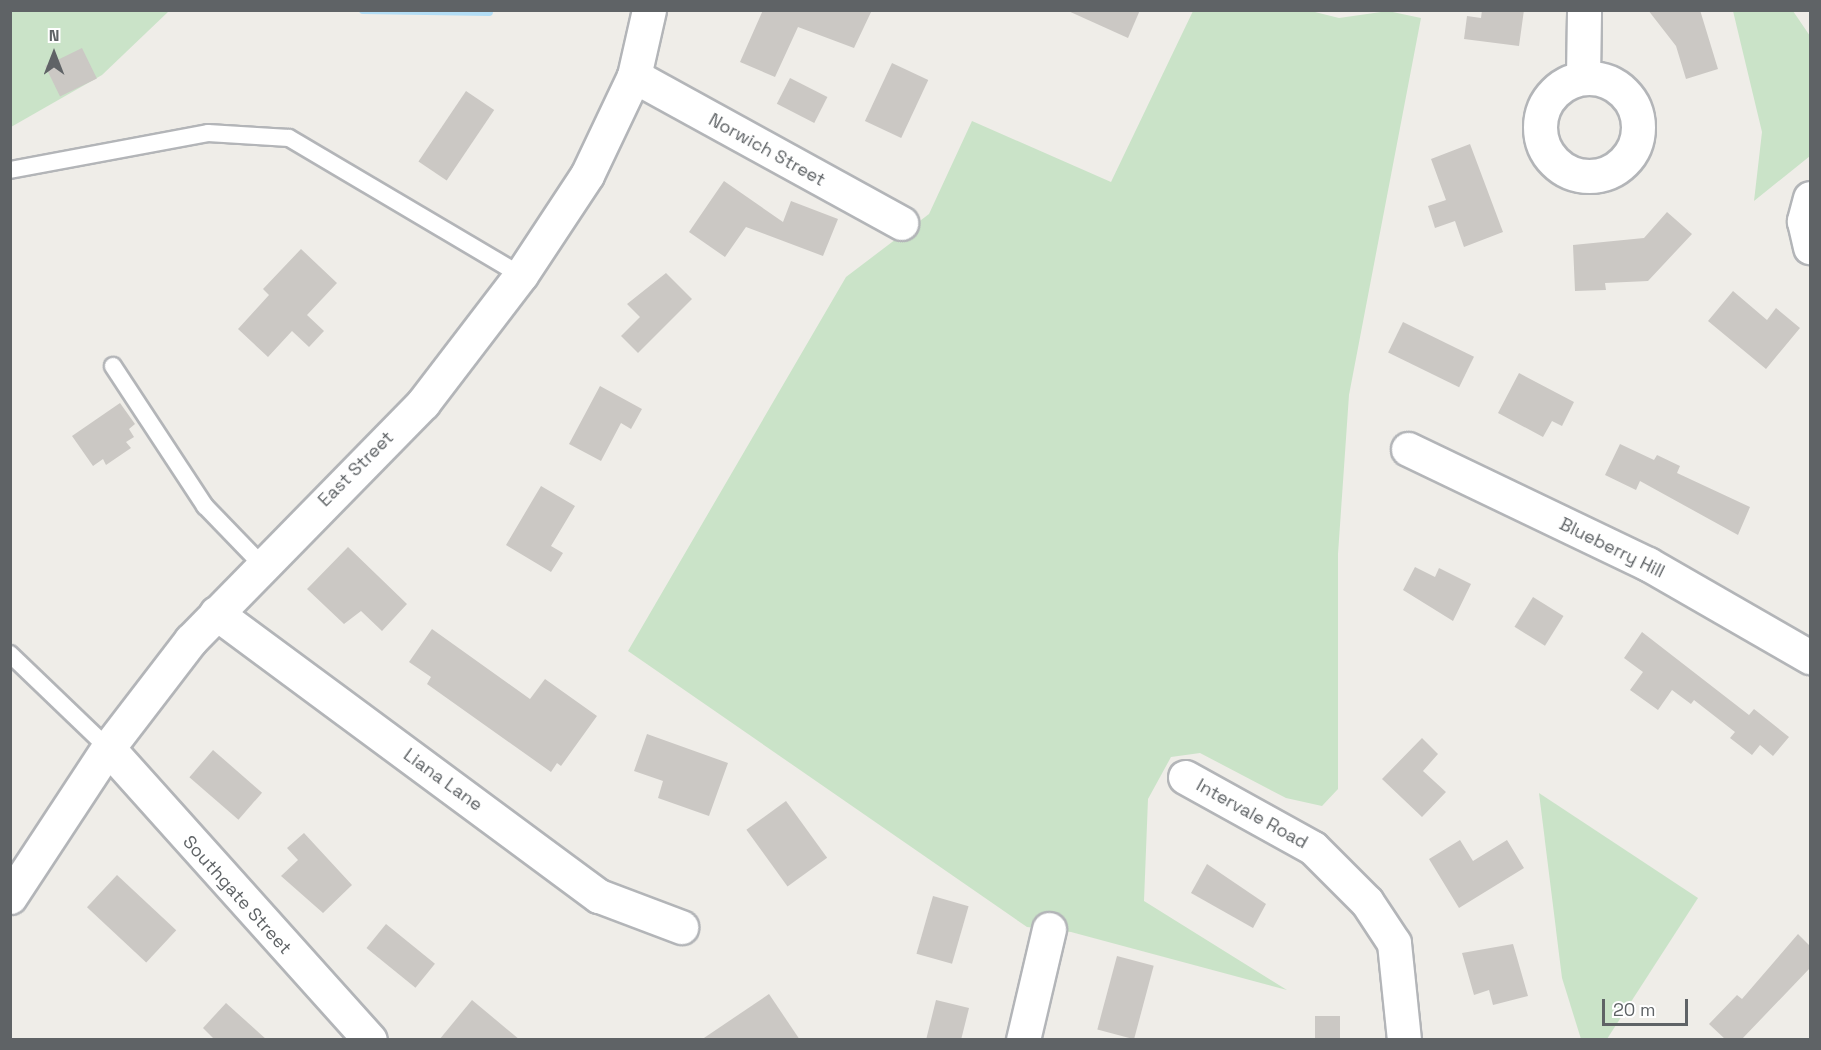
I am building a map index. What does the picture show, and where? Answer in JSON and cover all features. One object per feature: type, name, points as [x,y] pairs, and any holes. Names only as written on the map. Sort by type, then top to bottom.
[{"type":"street","name":"East Street","points":[[10,897],[108,748],[216,613],[261,564],[423,404],[521,275],[587,175],[634,76],[649,10]]},
{"type":"street","points":[[1583,77],[1584,10]]},
{"type":"street","name":"Norwich Street","points":[[634,76],[901,223]]},
{"type":"street","points":[[1810,198],[1803,221],[1810,248]]},
{"type":"street","name":"Blueberry Hill","points":[[1408,449],[1648,564],[1810,657]]},
{"type":"street","name":"Liana Lane","points":[[216,613],[599,896],[681,927]]},
{"type":"street","name":"Southgate Street","points":[[108,748],[370,1040]]},
{"type":"street","name":"Intervale Road","points":[[1185,777],[1313,848],[1367,902],[1394,943],[1404,1040]]},
{"type":"street","points":[[1023,1040],[1049,929]]},
{"type":"lane","points":[[10,171],[208,133],[289,138],[521,275]]},
{"type":"lane","points":[[113,366],[205,506],[261,564]]},
{"type":"lane","points":[[10,654],[108,748]]},
{"type":"green space","points":[[11,11],[169,11],[102,75],[11,127]]},
{"type":"green space","points":[[1193,11],[1311,11],[1339,18],[1388,11],[1421,18],[1349,395],[1338,554],[1338,789],[1322,806],[1286,798],[1200,753],[1171,757],[1148,799],[1144,901],[1287,990],[1071,932],[1027,927],[628,651],[846,277],[929,214],[972,121],[1111,182]]},
{"type":"green space","points":[[1733,11],[1793,11],[1810,36],[1810,156],[1754,201],[1762,132]]},
{"type":"green space","points":[[1539,793],[1698,898],[1607,1039],[1581,1039],[1562,978]]},
{"type":"building","points":[[763,10],[872,10],[854,48],[798,27],[775,77],[740,62]]},
{"type":"building","points":[[1066,10],[1140,10],[1128,38]]},
{"type":"building","points":[[1482,10],[1524,10],[1519,46],[1464,39],[1467,16],[1481,18]]},
{"type":"building","points":[[1648,10],[1700,10],[1718,69],[1686,79],[1676,46]]},
{"type":"building","points":[[82,48],[97,79],[60,97],[45,66]]},
{"type":"building","points":[[892,63],[928,80],[901,138],[865,121]]},
{"type":"building","points":[[790,78],[827,97],[814,123],[777,104]]},
{"type":"building","points":[[466,91],[494,110],[447,180],[418,161]]},
{"type":"building","points":[[1470,144],[1503,232],[1464,247],[1455,221],[1435,228],[1428,206],[1446,200],[1431,159]]},
{"type":"building","points":[[724,181],[783,222],[791,201],[838,219],[823,256],[746,227],[725,257],[689,232]]},
{"type":"building","points":[[1667,212],[1692,234],[1648,281],[1605,283],[1606,290],[1575,291],[1573,245],[1644,238]]},
{"type":"building","points":[[301,249],[337,283],[307,315],[324,331],[309,347],[292,331],[268,357],[238,329],[269,295],[263,289]]},
{"type":"building","points":[[666,273],[692,299],[638,353],[621,336],[640,317],[627,304]]},
{"type":"building","points":[[1733,291],[1767,320],[1776,308],[1800,328],[1766,369],[1708,321]]},
{"type":"building","points":[[1403,322],[1474,357],[1459,387],[1388,353]]},
{"type":"building","points":[[1519,373],[1574,402],[1562,426],[1552,421],[1543,437],[1498,413]]},
{"type":"building","points":[[600,386],[642,409],[631,429],[621,423],[601,461],[569,444]]},
{"type":"building","points":[[120,403],[135,424],[129,429],[134,437],[126,442],[131,448],[106,465],[103,459],[93,466],[72,436]]},
{"type":"building","points":[[1620,444],[1654,460],[1657,455],[1680,466],[1677,473],[1750,507],[1738,535],[1640,481],[1636,490],[1605,475]]},
{"type":"building","points":[[541,486],[575,506],[551,546],[563,553],[551,572],[506,545]]},
{"type":"building","points":[[348,547],[407,604],[382,631],[361,611],[344,624],[307,589]]},
{"type":"building","points":[[1415,567],[1435,577],[1439,568],[1471,584],[1453,621],[1403,590]]},
{"type":"building","points":[[1533,597],[1564,616],[1545,646],[1514,627]]},
{"type":"building","points":[[432,629],[530,699],[545,679],[597,716],[561,766],[557,763],[551,772],[427,684],[431,677],[409,662]]},
{"type":"building","points":[[1642,632],[1749,715],[1754,709],[1789,737],[1773,756],[1760,745],[1752,755],[1730,738],[1735,732],[1694,700],[1691,704],[1672,690],[1658,710],[1630,690],[1643,672],[1624,658]]},
{"type":"building","points":[[647,734],[728,763],[709,816],[658,798],[663,781],[634,771]]},
{"type":"building","points":[[1422,738],[1438,754],[1423,771],[1446,792],[1422,817],[1382,779]]},
{"type":"building","points":[[213,750],[262,793],[238,820],[189,777]]},
{"type":"building","points":[[786,801],[827,858],[788,886],[746,830]]},
{"type":"building","points":[[304,833],[352,885],[323,913],[281,876],[298,860],[287,848]]},
{"type":"building","points":[[1460,840],[1473,861],[1507,840],[1524,868],[1459,908],[1429,859]]},
{"type":"building","points":[[1207,864],[1266,904],[1253,928],[1191,893]]},
{"type":"building","points":[[117,875],[176,930],[146,962],[87,907]]},
{"type":"building","points":[[933,896],[969,906],[952,964],[916,954]]},
{"type":"building","points":[[386,924],[435,964],[415,988],[366,948]]},
{"type":"building","points":[[1798,934],[1810,946],[1810,968],[1741,1040],[1726,1040],[1709,1024],[1737,995],[1742,999]]},
{"type":"building","points":[[1513,944],[1528,996],[1493,1005],[1489,990],[1474,995],[1462,953]]},
{"type":"building","points":[[1117,956],[1154,966],[1134,1039],[1097,1029]]},
{"type":"building","points":[[769,994],[800,1040],[701,1040]]},
{"type":"building","points":[[472,1000],[520,1040],[439,1040]]},
{"type":"building","points":[[936,1000],[969,1008],[961,1040],[926,1040]]},
{"type":"building","points":[[226,1003],[267,1040],[215,1040],[203,1028]]},
{"type":"building","points":[[1315,1016],[1340,1016],[1340,1040],[1315,1040]]},
{"type":"waterway","points":[[363,10],[489,12]]}]
